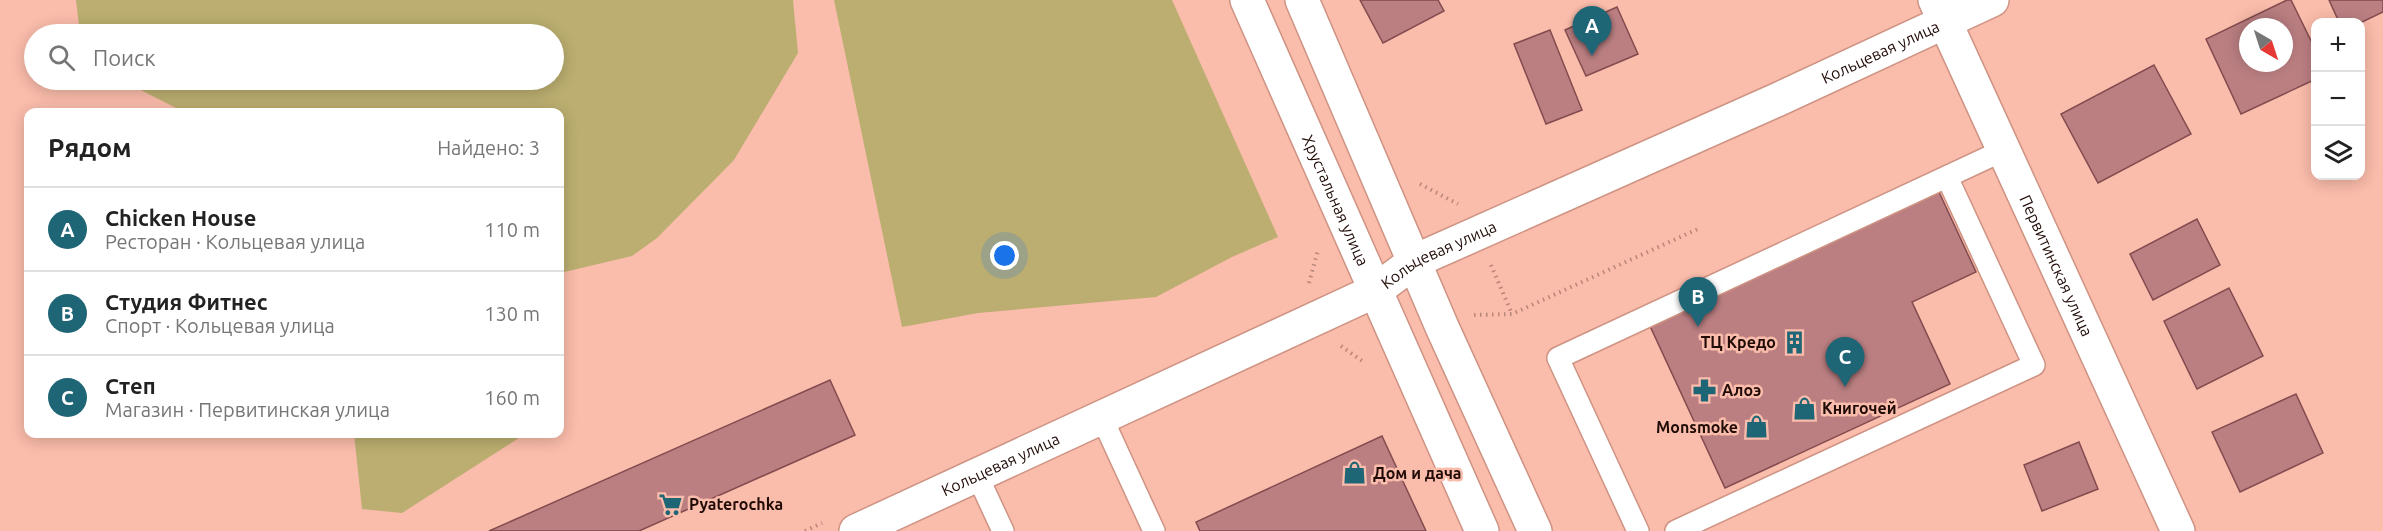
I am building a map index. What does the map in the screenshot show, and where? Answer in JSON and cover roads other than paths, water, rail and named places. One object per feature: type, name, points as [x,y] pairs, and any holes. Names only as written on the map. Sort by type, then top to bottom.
[{"type":"main road","name":"Хрустальная улица","points":[[1247,0],[1482,531]]},
{"type":"main road","points":[[1302,0],[1442,327],[1534,531]]},
{"type":"main road","name":"Кольцевая улица","points":[[856,531],[1375,291],[1414,261],[1779,99],[1940,11],[1992,0]]},
{"type":"main road","name":"Первитинская улица","points":[[1940,11],[2178,531]]},
{"type":"lane","points":[[1638,531],[1558,358],[2004,150]]},
{"type":"lane","points":[[1676,531],[2034,365],[1947,177]]},
{"type":"lane","points":[[1102,418],[1154,531]]},
{"type":"lane","points":[[977,475],[1003,531]]},
{"type":"place","name":"Chicken House","points":[[1592,56]]},
{"type":"place","name":"Студия Фитнес","points":[[1698,327]]},
{"type":"place","name":"ТЦ Кредо","points":[[1794,342]]},
{"type":"place","name":"Степ","points":[[1845,387]]},
{"type":"place","name":"Алоэ","points":[[1704,390]]},
{"type":"place","name":"Книгочей","points":[[1804,408]]},
{"type":"place","name":"Monsmoke","points":[[1756,427]]},
{"type":"place","name":"Дом и дача","points":[[1355,473]]},
{"type":"place","name":"Pyaterochka","points":[[671,504]]}]
